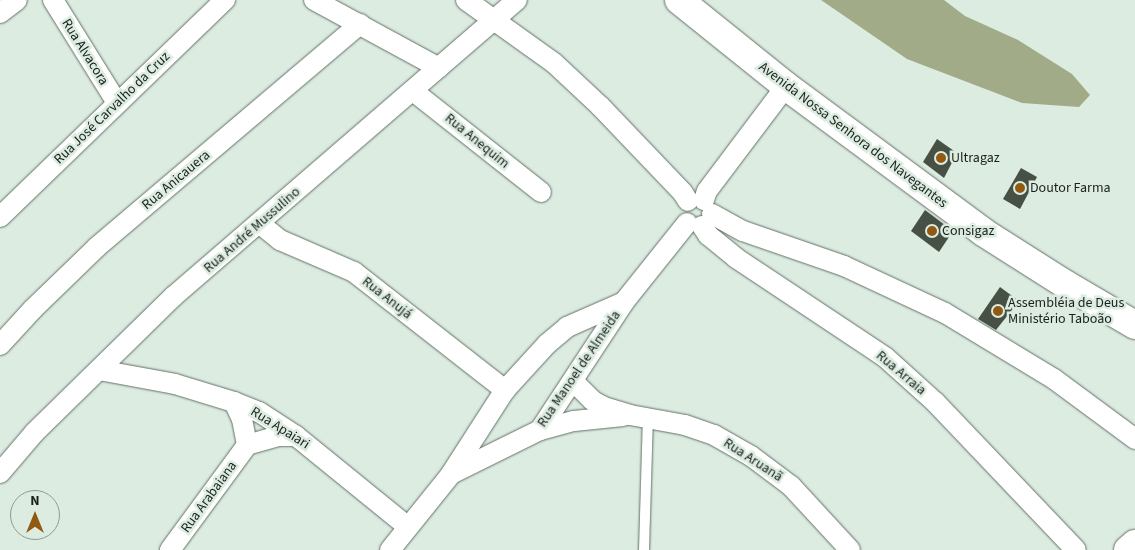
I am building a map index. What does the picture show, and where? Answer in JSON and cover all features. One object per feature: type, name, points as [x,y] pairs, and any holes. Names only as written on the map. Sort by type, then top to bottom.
[{"type":"main road","name":"Avenida Nossa Senhora dos Navegantes","points":[[679,0],[786,86],[983,232],[1065,284],[1135,325]]},
{"type":"main road","points":[[1128,550],[1135,544]]},
{"type":"street","points":[[0,13],[17,0]]},
{"type":"street","name":"Rua Alvacora","points":[[53,0],[117,103]]},
{"type":"street","name":"Rua José Carvalho da Cruz","points":[[0,217],[225,0]]},
{"type":"street","points":[[314,0],[439,68]]},
{"type":"street","name":"Rua Arraia","points":[[466,0],[554,64],[600,106],[684,193],[699,213],[708,236],[736,258],[885,357],[935,402],[1076,550]]},
{"type":"street","name":"Rua André Mussulino","points":[[0,473],[34,433],[174,296],[517,0]]},
{"type":"street","name":"Rua Anicauera","points":[[0,345],[33,309],[97,247],[360,24]]},
{"type":"street","name":"Rua Manoel de Almeida","points":[[451,474],[540,430],[624,302],[699,213],[706,192],[786,86]]},
{"type":"street","name":"Rua Anequim","points":[[414,90],[541,192]]},
{"type":"street","points":[[699,213],[844,266],[945,313],[1054,379],[1135,439]]},
{"type":"street","name":"Rua Anujá","points":[[259,223],[280,240],[354,272],[505,390]]},
{"type":"street","name":"Rua Manoel de Almeida","points":[[390,550],[451,474],[505,390],[547,344],[567,327],[624,302]]},
{"type":"street","name":"Rua Apaiari","points":[[99,370],[175,384],[234,402],[259,412],[296,436],[408,527]]},
{"type":"street","name":"Rua Aruanã","points":[[573,381],[593,401],[639,417],[685,425],[714,435],[751,456],[791,486],[850,550]]},
{"type":"street","points":[[234,402],[242,419],[247,445],[280,436],[296,436]]},
{"type":"street","name":"Rua Aruanã","points":[[540,430],[574,421],[639,417]]},
{"type":"street","name":"Rua Arabaiana","points":[[170,550],[247,445]]},
{"type":"lane","points":[[639,417],[644,550]]},
{"type":"green space","points":[[821,0],[944,0],[965,16],[1018,40],[1072,74],[1090,95],[1079,107],[1022,103],[907,59]]},
{"type":"building","name":"Ultragaz","points":[[937,139],[957,153],[944,178],[923,162]]},
{"type":"building","name":"Doutor Farma","points":[[1021,168],[1037,177],[1020,209],[1003,199]]},
{"type":"building","name":"Consigaz","points":[[925,210],[953,231],[939,252],[911,231]]},
{"type":"building","name":"Assembléia de Deus Ministério Taboão","points":[[1000,287],[1019,301],[996,330],[978,319]]},
{"type":"place","name":"Ultragaz","points":[[941,158]]},
{"type":"place","name":"Doutor Farma","points":[[1020,188]]},
{"type":"place","name":"Consigaz","points":[[932,231]]},
{"type":"place","name":"Assembléia de Deus Ministério Taboão","points":[[998,311]]}]
